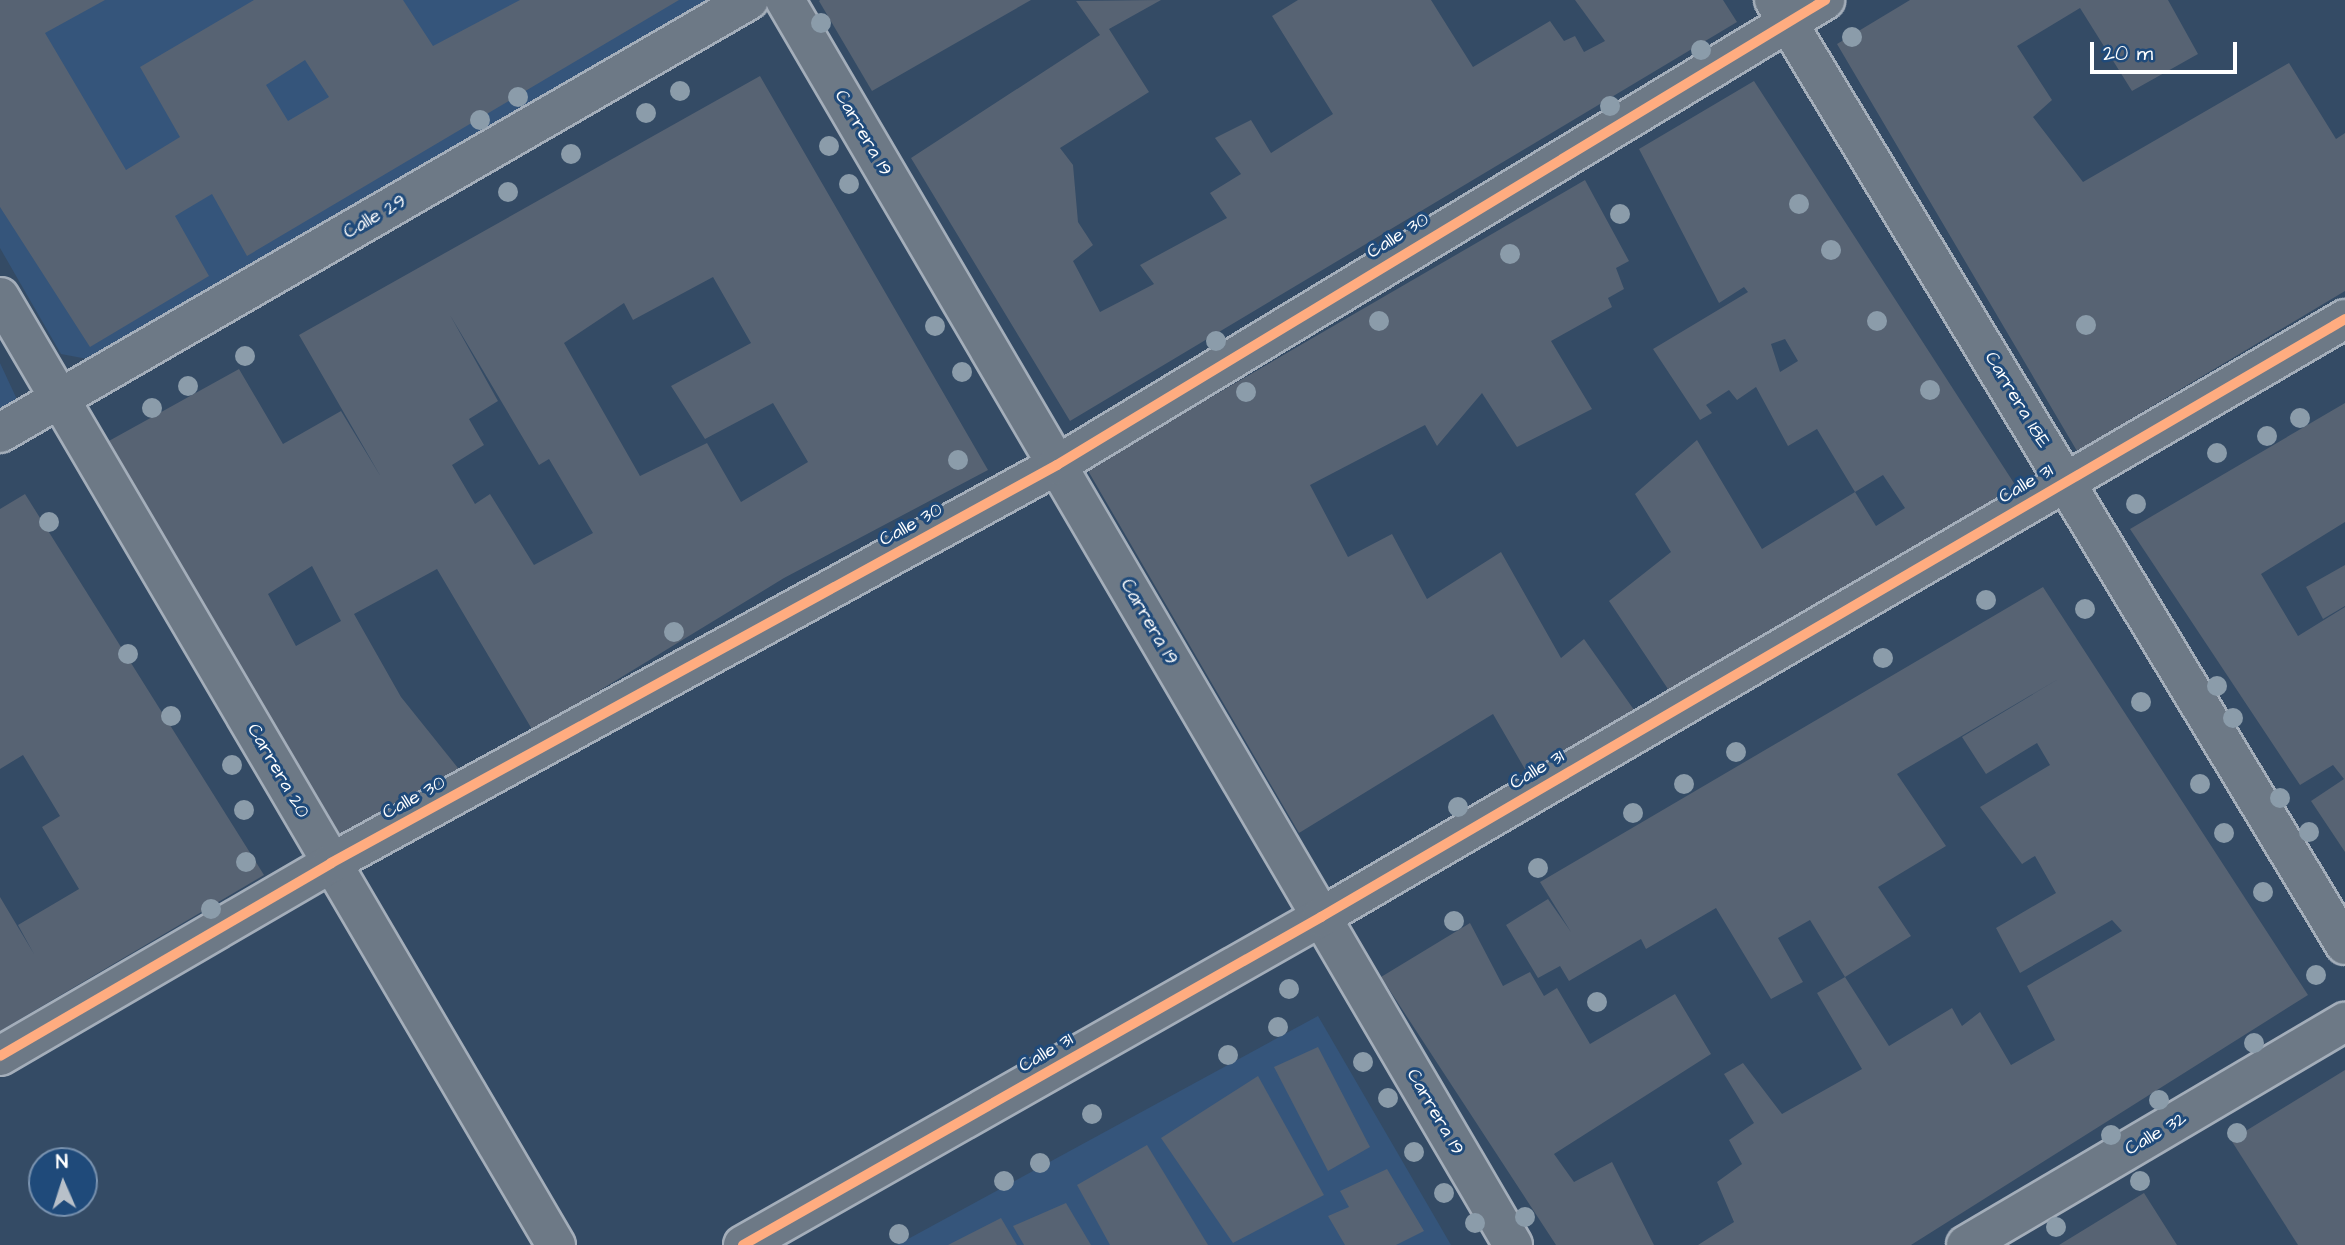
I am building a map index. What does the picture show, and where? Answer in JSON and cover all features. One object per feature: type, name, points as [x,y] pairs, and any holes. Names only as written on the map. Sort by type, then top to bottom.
[{"type":"street","name":"Calle 29","points":[[0,433],[749,0]]},
{"type":"street","name":"Carrera 19","points":[[785,0],[1513,1245]]},
{"type":"street","name":"Calle 30","points":[[0,1056],[331,863],[1057,465],[1781,11],[1825,0]]},
{"type":"street","name":"Carrera 18E","points":[[1781,11],[2345,945]]},
{"type":"street","name":"Carrera 20","points":[[0,297],[556,1245]]},
{"type":"street","name":"Calle 31","points":[[743,1245],[1321,917],[2345,318]]},
{"type":"street","name":"Calle 32","points":[[1966,1245],[2345,1022]]},
{"type":"shaded area","points":[[0,0],[719,0],[93,360],[61,354],[0,248]]},
{"type":"shaded area","points":[[0,363],[21,408],[0,420]]},
{"type":"shaded area","points":[[1318,1016],[1451,1245],[897,1245]]},
{"type":"building","points":[[0,0],[105,0],[45,33],[126,170],[180,137],[140,67],[254,0],[403,0],[433,46],[520,0],[679,0],[247,256],[212,194],[175,216],[209,276],[90,347],[0,207]],"holes":[[[305,60],[329,97],[288,121],[266,85]]]},
{"type":"building","points":[[820,0],[1031,0],[872,91],[819,1]]},
{"type":"building","points":[[1161,0],[1109,29],[1149,92],[1060,148],[1073,165],[1078,222],[1093,245],[1073,261],[1100,312],[1154,284],[1140,265],[1227,218],[1210,193],[1241,174],[1215,138],[1251,120],[1271,153],[1333,114],[1272,16],[1298,0],[1431,0],[1473,67],[1550,21],[1564,41],[1575,36],[1584,52],[1605,41],[1575,0],[1723,0],[1737,22],[1070,421],[911,158],[1100,35],[1076,1]]},
{"type":"building","points":[[1910,0],[2168,0],[2198,54],[2132,91],[2080,8],[2017,46],[2052,100],[2033,117],[2083,182],[2289,63],[2336,139],[2345,133],[2345,291],[2077,451],[1837,44]]},
{"type":"building","points":[[760,76],[988,470],[784,578],[533,731],[437,569],[354,614],[401,697],[462,773],[339,846],[107,442],[239,369],[283,444],[341,411],[381,477],[299,335]],"holes":[[[713,277],[751,343],[671,386],[705,439],[773,403],[808,462],[741,502],[707,443],[640,476],[564,343],[624,303],[633,320]],[[450,315],[539,465],[549,459],[593,533],[534,565],[490,494],[475,504],[452,465],[484,445],[469,419],[498,401]],[[312,566],[341,621],[296,646],[268,594]]]},
{"type":"building","points":[[1754,81],[2021,494],[1678,704],[1609,601],[1671,552],[1635,494],[1697,440],[1762,549],[1855,492],[1817,429],[1788,446],[1756,387],[1737,400],[1729,390],[1706,405],[1712,413],[1700,420],[1653,349],[1748,292],[1744,287],[1719,303],[1639,149]],"holes":[[[1785,339],[1798,361],[1780,372],[1771,344]],[[1883,475],[1905,508],[1876,526],[1855,492]]]},
{"type":"building","points":[[1585,180],[1629,261],[1616,268],[1624,289],[1608,298],[1612,307],[1551,341],[1592,409],[1517,447],[1482,393],[1437,446],[1425,425],[1310,485],[1348,557],[1392,534],[1427,599],[1501,552],[1561,658],[1584,639],[1644,724],[1537,790],[1493,714],[1299,833],[1087,469]]},
{"type":"building","points":[[2345,403],[2345,522],[2261,574],[2298,636],[2345,607],[2345,852],[2311,801],[2344,779],[2333,765],[2300,785],[2130,529]]},
{"type":"building","points":[[25,494],[264,875],[0,1031],[0,897],[34,954],[18,925],[79,889],[42,827],[60,816],[23,755],[0,769],[0,509]]},
{"type":"building","points":[[2345,565],[2345,606],[2323,619],[2306,587]]},
{"type":"building","points":[[2043,587],[2308,995],[1911,1245],[1698,1245],[1734,1222],[1717,1182],[1742,1164],[1729,1140],[1754,1123],[1724,1074],[1743,1063],[1782,1114],[1862,1069],[1817,993],[1845,977],[1810,920],[1778,938],[1803,982],[1771,999],[1716,908],[1646,949],[1641,939],[1569,981],[1560,966],[1538,978],[1506,925],[1548,899],[1571,932],[1540,882]],"holes":[[[2060,678],[1962,737],[1986,774],[2037,743],[2050,765],[1980,807],[2022,864],[2035,856],[2056,893],[1996,928],[2020,973],[2112,920],[2122,931],[2027,986],[2055,1040],[2011,1065],[1980,1012],[1962,1026],[1952,1008],[1889,1046],[1845,977],[1911,936],[1878,887],[1946,846],[1897,774]]]},
{"type":"building","points":[[1470,923],[1503,986],[1530,972],[1544,996],[1557,988],[1590,1044],[1675,994],[1711,1054],[1554,1154],[1574,1182],[1612,1162],[1654,1245],[1556,1245],[1381,977]]},
{"type":"building","points":[[1318,1047],[1370,1147],[1328,1171],[1274,1067]]},
{"type":"building","points":[[2345,1070],[2345,1245],[2298,1245],[2231,1140]]},
{"type":"building","points":[[1258,1076],[1324,1195],[1233,1243],[1161,1138]]},
{"type":"building","points":[[1147,1145],[1208,1245],[1110,1245],[1077,1185]]},
{"type":"building","points":[[1387,1169],[1424,1231],[1396,1245],[1345,1245],[1328,1216],[1349,1207],[1340,1191]]},
{"type":"building","points":[[2144,1193],[2177,1245],[2059,1245],[2077,1234]]},
{"type":"building","points":[[1066,1203],[1091,1245],[1024,1245],[1013,1226]]},
{"type":"building","points":[[1001,1218],[1017,1245],[948,1245]]},
{"type":"cycle path","points":[[0,1056],[331,863],[1057,465],[1825,0]]},
{"type":"cycle path","points":[[743,1245],[1321,917],[2345,319]]}]
